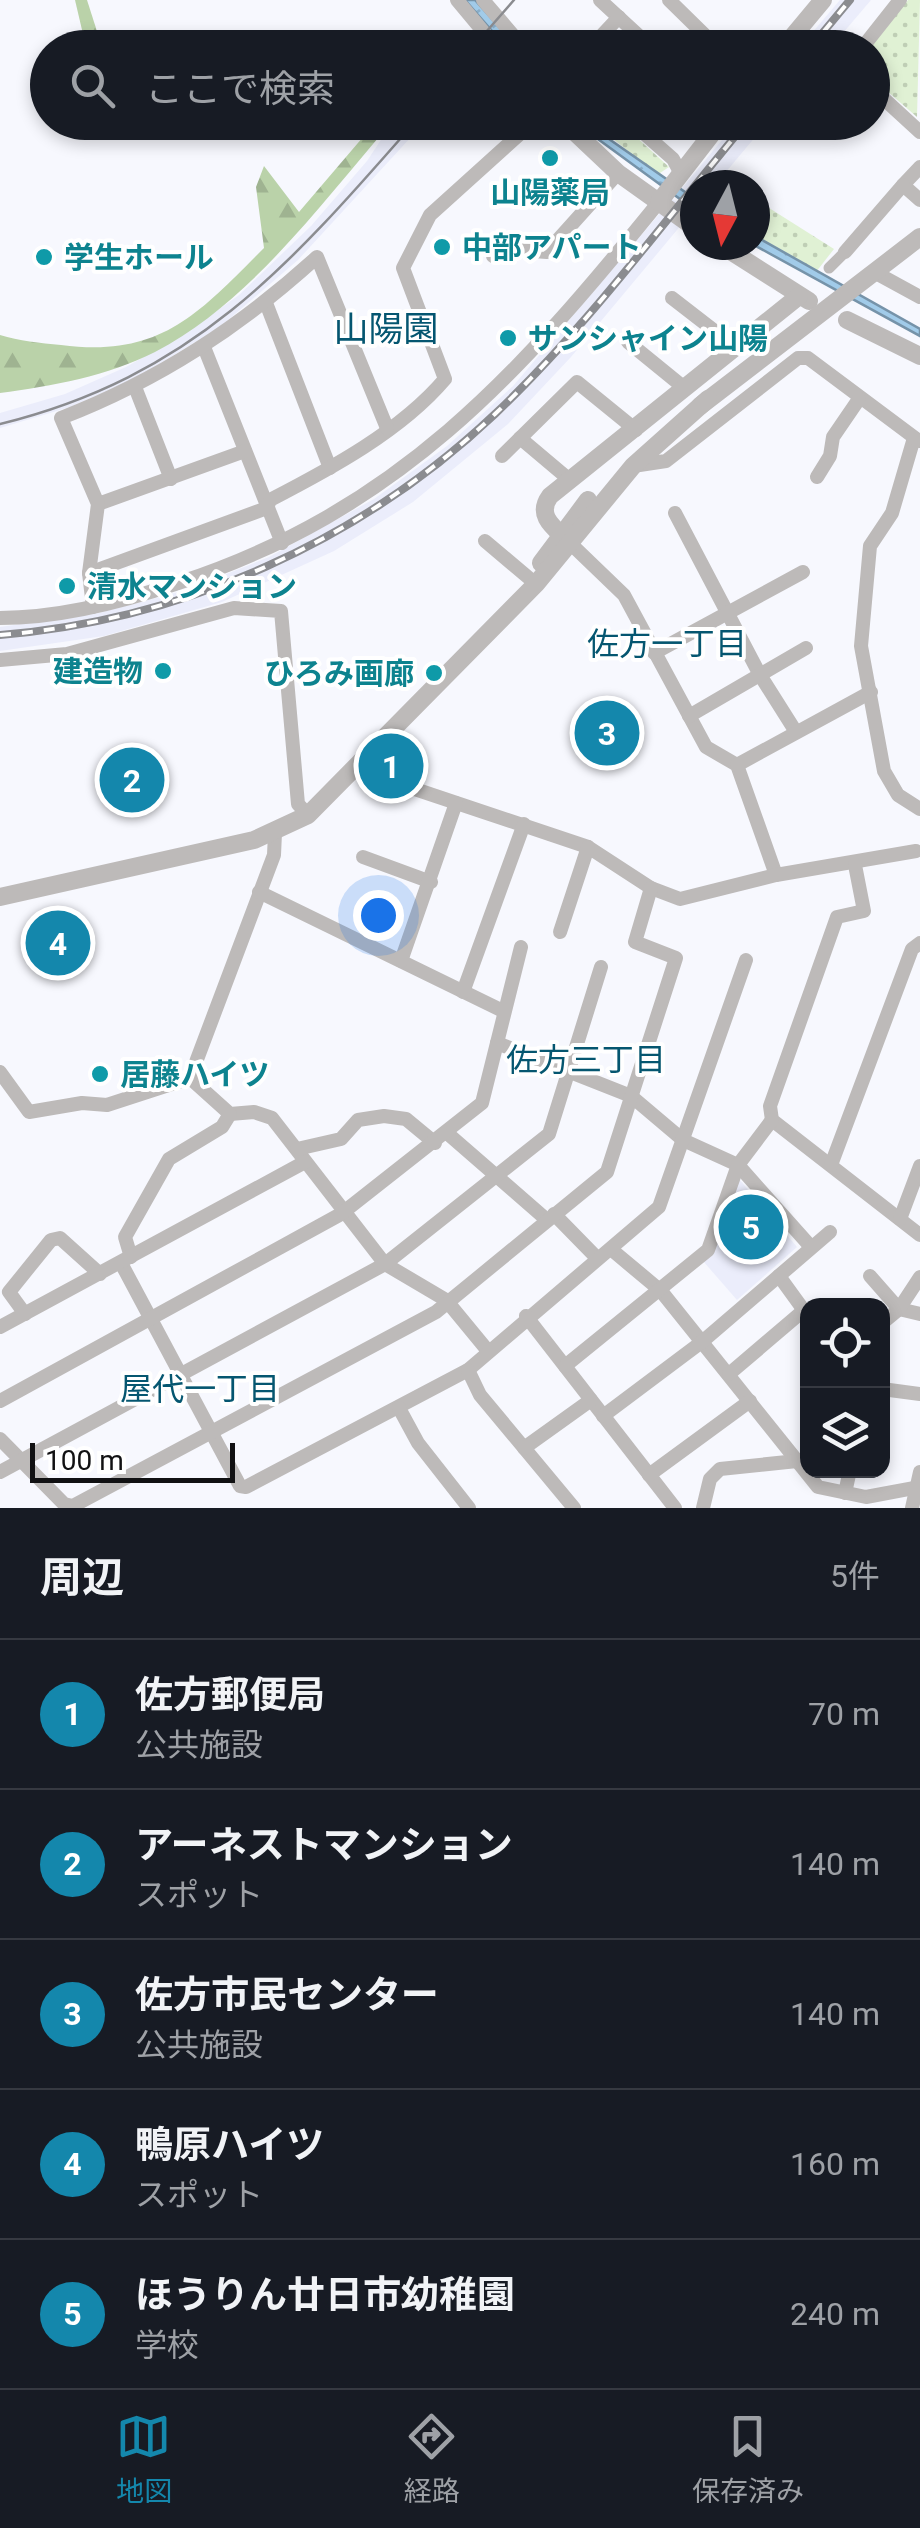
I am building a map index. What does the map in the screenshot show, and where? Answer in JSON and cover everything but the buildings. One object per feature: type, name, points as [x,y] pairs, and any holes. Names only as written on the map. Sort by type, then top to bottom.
[{"type":"street","points":[[457,0],[482,30]]},
{"type":"street","points":[[482,0],[508,30]]},
{"type":"street","points":[[600,0],[633,30]]},
{"type":"street","points":[[668,0],[699,30]]},
{"type":"street","points":[[797,30],[823,0]]},
{"type":"street","points":[[876,30],[900,0]]},
{"type":"street","points":[[607,30],[619,17]]},
{"type":"street","points":[[890,104],[920,132]]},
{"type":"street","points":[[89,574],[267,508],[270,500],[330,468],[425,403],[445,379],[403,268],[430,215],[514,140]]},
{"type":"street","points":[[583,140],[618,172],[669,187]]},
{"type":"street","points":[[651,140],[673,159],[669,187],[680,204]]},
{"type":"street","points":[[0,618],[93,606],[207,574],[282,543],[377,488],[468,417],[542,342],[707,140]]},
{"type":"street","points":[[829,268],[920,167]]},
{"type":"street","points":[[493,256],[493,248],[547,252],[618,172]]},
{"type":"street","points":[[903,184],[920,200]]},
{"type":"street","points":[[0,897],[276,834],[308,815],[530,585],[604,485],[708,399],[920,237]]},
{"type":"street","points":[[853,288],[920,245]]},
{"type":"street","points":[[93,606],[89,574],[98,504],[61,418],[135,387],[204,347],[266,304],[317,256],[387,428]]},
{"type":"street","points":[[743,260],[804,299],[682,386],[636,430],[544,506],[545,517],[624,594],[706,747],[737,764],[776,875]]},
{"type":"street","points":[[876,273],[920,296]]},
{"type":"street","points":[[672,298],[740,343]]},
{"type":"street","points":[[266,304],[330,468]]},
{"type":"street","points":[[847,320],[920,356]]},
{"type":"street","points":[[628,342],[682,386]]},
{"type":"street","points":[[204,347],[282,543]]},
{"type":"street","points":[[633,466],[666,461],[770,376],[798,358],[808,358],[917,440],[892,513],[870,546],[860,646],[884,771],[898,794],[920,809]]},
{"type":"street","points":[[502,456],[577,382],[636,430]]},
{"type":"street","points":[[135,387],[171,479]]},
{"type":"street","points":[[566,540],[633,466],[708,399]]},
{"type":"street","points":[[817,477],[830,456],[833,437],[859,399]]},
{"type":"street","points":[[520,438],[571,481]]},
{"type":"street","points":[[98,504],[245,452]]},
{"type":"street","points":[[675,514],[760,675],[796,732]]},
{"type":"street","points":[[484,541],[530,585]]},
{"type":"street","points":[[654,653],[803,572]]},
{"type":"street","points":[[0,660],[94,648],[234,608],[281,611],[298,804],[308,815]]},
{"type":"street","points":[[689,716],[806,648]]},
{"type":"street","points":[[737,764],[871,692]]},
{"type":"street","points":[[355,769],[588,847],[651,888],[680,899],[776,875],[855,865],[916,851]]},
{"type":"street","points":[[401,960],[456,803]]},
{"type":"street","points":[[463,992],[524,824]]},
{"type":"street","points":[[190,1078],[274,855],[276,834]]},
{"type":"street","points":[[560,932],[588,847]]},
{"type":"street","points":[[363,858],[431,882]]},
{"type":"street","points":[[855,865],[864,911],[838,918],[770,1106],[772,1120],[920,1234]]},
{"type":"street","points":[[0,1440],[64,1504],[73,1506],[436,1312],[606,1172],[676,958],[635,942],[651,888]]},
{"type":"street","points":[[259,892],[503,1011]]},
{"type":"street","points":[[0,1402],[342,1214],[482,1103],[521,947]]},
{"type":"street","points":[[831,1164],[917,948]]},
{"type":"street","points":[[230,1114],[222,1127],[169,1159],[124,1237],[126,1260],[153,1320],[240,1486],[246,1488],[468,1370],[526,1316],[660,1207],[746,960]]},
{"type":"street","points":[[0,1472],[385,1264],[550,1134],[601,966]]},
{"type":"street","points":[[497,1043],[570,1068],[631,1096],[683,1140],[738,1165],[811,1247]]},
{"type":"street","points":[[0,1072],[30,1112],[82,1102],[107,1104],[190,1078]]},
{"type":"street","points":[[190,1078],[230,1114],[254,1112],[272,1118],[342,1214],[385,1264],[446,1300],[488,1350]]},
{"type":"street","points":[[0,1328],[126,1260],[301,1156],[340,1139],[358,1120],[406,1118],[498,1174],[550,1217],[661,1291],[818,1486],[866,1497],[919,1482]]},
{"type":"street","points":[[565,1366],[708,1250],[738,1165],[772,1120]]},
{"type":"street","points":[[900,1219],[920,1166]]},
{"type":"street","points":[[604,1416],[703,1341],[830,1232]]},
{"type":"street","points":[[25,1314],[9,1292],[51,1240],[60,1238],[100,1274]]},
{"type":"street","points":[[779,1276],[800,1306]]},
{"type":"street","points":[[870,1276],[899,1309],[920,1314]]},
{"type":"street","points":[[890,1316],[920,1277]]},
{"type":"street","points":[[526,1316],[675,1508]]},
{"type":"street","points":[[729,1374],[800,1317]]},
{"type":"street","points":[[468,1370],[480,1395],[574,1508]]},
{"type":"street","points":[[890,1390],[920,1394]]},
{"type":"street","points":[[524,1448],[591,1400]]},
{"type":"street","points":[[650,1475],[750,1401]]},
{"type":"street","points":[[398,1408],[418,1443],[470,1508]]},
{"type":"street","points":[[685,1508],[703,1508],[710,1480],[720,1468],[798,1460]]},
{"type":"street","points":[[845,1492],[848,1478]]},
{"type":"street","points":[[912,1508],[919,1482]]},
{"type":"shaded area","points":[[840,0],[871,0],[845,30],[814,30]]},
{"type":"shaded area","points":[[381,140],[408,140],[298,260],[220,327],[133,380],[70,407],[0,428],[0,413],[65,394],[126,367],[184,334],[239,295],[311,226]]},
{"type":"shaded area","points":[[722,140],[753,140],[728,170],[697,170]]},
{"type":"shaded area","points":[[672,199],[680,204],[680,226],[571,357],[508,424],[413,502],[334,551],[222,602],[104,636],[0,651],[0,627],[99,613],[186,590],[269,557],[374,499],[447,446],[513,386]]},
{"type":"shaded area","points":[[739,1179],[797,1247],[737,1300],[703,1261]]},
{"type":"green space","points":[[75,0],[87,0],[97,30],[82,30]]},
{"type":"green space","points":[[908,0],[920,0],[917,117],[890,94],[890,30],[884,30]]},
{"type":"green space","points":[[360,140],[377,140],[254,278],[190,331],[118,368],[0,393],[0,335],[61,345],[126,345],[175,326],[218,293],[264,248],[256,187],[264,166],[299,212]]},
{"type":"green space","points":[[615,140],[640,140],[669,167],[657,175]]},
{"type":"green space","points":[[770,208],[834,249],[816,272],[770,244]]},
{"type":"water","points":[[465,0],[475,0],[502,30],[491,30]]},
{"type":"water","points":[[599,140],[610,140],[680,189],[680,199]]},
{"type":"water","points":[[770,244],[920,329],[920,336],[770,254]]},
{"type":"tram line","points":[[488,30],[514,0]]},
{"type":"tram line","points":[[0,424],[68,403],[129,377],[183,345],[233,309],[279,268],[399,140]]},
{"type":"railway","points":[[825,30],[850,0]]},
{"type":"railway","points":[[0,635],[136,612],[202,592],[328,536],[387,500],[443,459],[529,380],[594,309],[732,140]]},
{"type":"place","name":"山陽薬局","points":[[550,158]]},
{"type":"place","name":"中部アパート","points":[[442,247]]},
{"type":"place","name":"学生ホール","points":[[44,257]]},
{"type":"place","name":"サンシャイン山陽","points":[[508,338]]},
{"type":"place","name":"清水マンション","points":[[67,586]]},
{"type":"place","name":"建造物","points":[[163,671]]},
{"type":"place","name":"ひろみ画廊","points":[[434,673]]},
{"type":"place","name":"佐方市民センター","points":[[607,733]]},
{"type":"place","name":"佐方郵便局","points":[[391,766]]},
{"type":"place","name":"アーネストマンション","points":[[132,780]]},
{"type":"place","name":"鴨原ハイツ","points":[[58,943]]},
{"type":"place","name":"居藤ハイツ","points":[[100,1074]]},
{"type":"place","name":"ほうりん廿日市幼稚園","points":[[751,1227]]},
{"type":"district","name":"山陽園","points":[[386,329]]},
{"type":"district","name":"佐方一丁目","points":[[667,644]]},
{"type":"district","name":"佐方三丁目","points":[[586,1060]]},
{"type":"district","name":"屋代一丁目","points":[[200,1389]]}]
